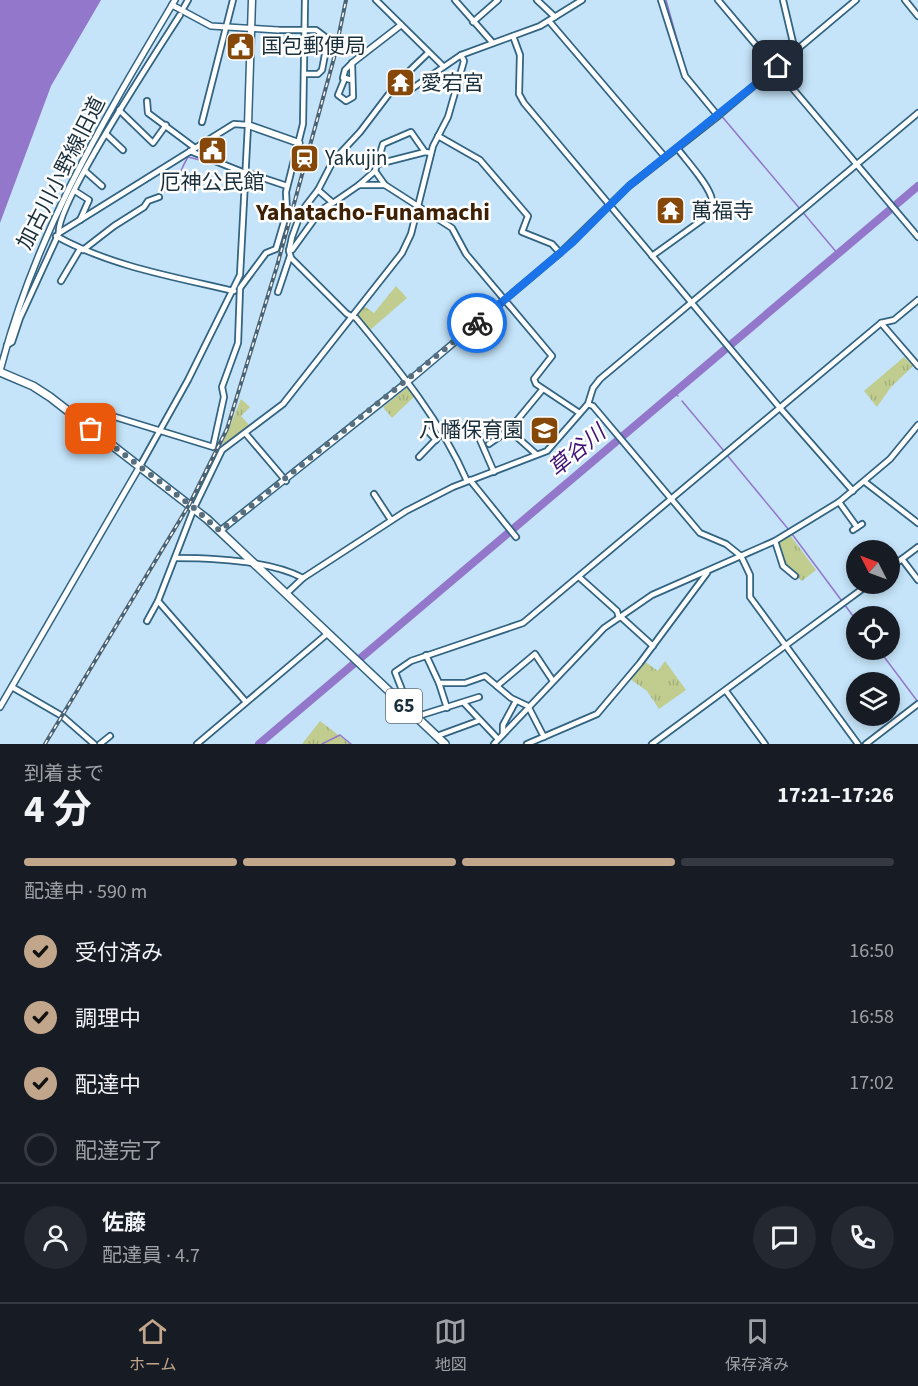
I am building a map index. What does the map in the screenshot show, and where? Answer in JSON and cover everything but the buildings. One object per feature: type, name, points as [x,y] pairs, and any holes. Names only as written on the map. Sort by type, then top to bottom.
[{"type":"main road","points":[[252,0],[248,125],[298,143]]},
{"type":"main road","name":"65","points":[[0,371],[33,386],[194,508],[445,744]]},
{"type":"street","points":[[184,7],[188,0]]},
{"type":"street","points":[[202,122],[233,0]]},
{"type":"street","points":[[0,707],[160,432],[236,289],[266,253],[276,249],[287,212],[287,186],[303,124],[305,0]]},
{"type":"street","points":[[376,0],[443,66]]},
{"type":"street","points":[[455,0],[492,42]]},
{"type":"street","points":[[473,22],[498,0]]},
{"type":"street","points":[[537,0],[555,17]]},
{"type":"street","points":[[396,83],[411,90],[461,55],[549,21],[582,0]]},
{"type":"street","points":[[661,0],[685,76],[718,116]]},
{"type":"street","points":[[718,0],[918,237]]},
{"type":"street","points":[[783,0],[795,51]]},
{"type":"street","points":[[220,531],[286,481],[504,301],[560,254],[609,204],[856,0]]},
{"type":"street","points":[[905,0],[918,16]]},
{"type":"street","points":[[173,3],[203,23],[227,28],[312,29],[323,33],[327,39],[328,50],[321,73],[304,74]]},
{"type":"street","name":"加古川小野線旧道","points":[[0,371],[32,267],[68,185],[173,3]]},
{"type":"street","points":[[6,346],[12,342],[20,318],[58,234],[59,224],[75,191],[119,110],[180,15]]},
{"type":"street","points":[[549,21],[665,157]]},
{"type":"street","points":[[352,63],[353,93],[346,101],[338,95],[345,70],[352,63],[401,25]]},
{"type":"street","points":[[513,36],[520,55],[521,99],[780,408],[853,491]]},
{"type":"street","points":[[304,50],[328,50]]},
{"type":"street","points":[[278,292],[294,231],[306,205],[318,190],[333,161],[360,132],[396,83],[428,53]]},
{"type":"street","points":[[147,621],[158,601],[194,508],[222,450],[283,404],[402,253],[418,208],[428,153],[453,102],[464,61],[461,55]]},
{"type":"street","points":[[342,82],[345,78],[351,80]]},
{"type":"street","points":[[147,101],[148,113],[166,125],[192,150],[287,186]]},
{"type":"street","points":[[119,110],[153,143],[166,125]]},
{"type":"street","points":[[286,594],[303,578],[391,520],[469,481],[547,451],[555,445],[578,412],[588,404],[593,388],[600,380],[691,301],[918,113]]},
{"type":"street","points":[[58,234],[234,124],[248,125],[240,275],[236,289],[238,343],[222,387],[224,397],[213,447],[86,408],[74,417]]},
{"type":"street","points":[[290,253],[323,207],[333,203],[359,185],[375,171],[383,144],[411,132],[428,153]]},
{"type":"street","points":[[106,134],[123,150]]},
{"type":"street","points":[[438,136],[480,160],[528,216],[522,232],[552,244],[560,254]]},
{"type":"street","points":[[652,255],[709,214],[711,208],[712,201],[706,188],[677,148]]},
{"type":"street","points":[[378,164],[428,153]]},
{"type":"street","points":[[86,171],[102,186]]},
{"type":"street","points":[[375,171],[385,185],[452,228],[466,254],[552,356],[534,379],[542,390],[578,412]]},
{"type":"street","points":[[359,185],[385,185]]},
{"type":"street","points":[[318,190],[333,203]]},
{"type":"street","points":[[75,191],[89,200],[80,220]]},
{"type":"street","points":[[61,281],[82,250],[144,207],[148,201],[159,197]]},
{"type":"street","points":[[294,231],[304,235]]},
{"type":"street","points":[[58,234],[82,250],[200,285],[236,289]]},
{"type":"street","points":[[290,253],[352,316],[408,381],[443,432],[469,481],[516,537]]},
{"type":"street","points":[[398,700],[404,695],[395,672],[411,661],[426,655],[523,623],[881,323],[894,320],[918,300]]},
{"type":"street","points":[[881,323],[918,366]]},
{"type":"street","points":[[493,443],[509,430],[542,390]]},
{"type":"street","points":[[588,404],[700,532],[726,544],[741,556],[750,575],[750,597],[858,744]]},
{"type":"street","points":[[464,703],[496,742],[604,628],[652,595],[707,573],[775,541],[839,502],[890,459],[918,425]]},
{"type":"street","points":[[426,429],[436,440]]},
{"type":"street","points":[[509,430],[536,454]]},
{"type":"street","points":[[419,458],[443,432]]},
{"type":"street","points":[[477,433],[495,472]]},
{"type":"street","points":[[912,433],[918,435]]},
{"type":"street","points":[[246,434],[286,481]]},
{"type":"street","points":[[865,482],[918,523]]},
{"type":"street","points":[[374,494],[391,520]]},
{"type":"street","points":[[839,502],[858,527]]},
{"type":"street","points":[[775,541],[783,566],[795,576]]},
{"type":"street","points":[[918,547],[902,559],[918,580]]},
{"type":"street","points":[[175,558],[212,558],[287,569],[303,578]]},
{"type":"street","points":[[527,744],[543,740],[597,714],[653,646],[707,573]]},
{"type":"street","points":[[579,577],[653,646]]},
{"type":"street","points":[[652,744],[660,742],[856,594]]},
{"type":"street","points":[[158,601],[246,702]]},
{"type":"street","points":[[198,744],[327,634]]},
{"type":"street","points":[[497,686],[535,654],[553,681]]},
{"type":"street","points":[[426,655],[447,708]]},
{"type":"street","points":[[439,683],[465,683],[485,676],[516,701],[528,706],[543,740]]},
{"type":"street","points":[[12,687],[62,716],[94,744]]},
{"type":"street","points":[[726,691],[765,744]]},
{"type":"street","points":[[416,717],[479,697]]},
{"type":"street","points":[[503,734],[503,725],[516,701]]},
{"type":"street","points":[[866,744],[918,704]]},
{"type":"street","points":[[436,736],[478,720]]},
{"type":"street","points":[[100,744],[110,736]]},
{"type":"green space","points":[[396,286],[407,298],[369,331],[356,315],[364,306],[374,313]]},
{"type":"green space","points":[[904,357],[913,366],[891,387],[877,407],[864,391]]},
{"type":"green space","points":[[409,386],[416,395],[392,418],[383,407]]},
{"type":"green space","points":[[241,399],[250,407],[241,416],[250,426],[222,445]]},
{"type":"green space","points":[[790,535],[816,570],[802,581],[784,565],[777,544]]},
{"type":"green space","points":[[644,661],[658,671],[665,661],[686,690],[659,709],[647,691],[630,679]]},
{"type":"green space","points":[[320,721],[350,744],[302,744]]},
{"type":"shaded area","points":[[0,0],[101,0],[51,86],[0,223]]},
{"type":"waterway","points":[[224,25],[230,0]]},
{"type":"waterway","points":[[666,0],[687,75],[838,254]]},
{"type":"waterway","points":[[220,40],[223,29]]},
{"type":"waterway","points":[[158,195],[175,183],[188,157],[215,164]]},
{"type":"waterway","name":"草谷川","points":[[259,744],[918,186]]},
{"type":"waterway","name":"草谷川","points":[[674,392],[678,396]]},
{"type":"waterway","points":[[682,401],[724,451]]},
{"type":"waterway","points":[[727,455],[789,530]]},
{"type":"waterway","points":[[792,534],[846,607]]},
{"type":"waterway","points":[[886,660],[918,702]]},
{"type":"waterway","points":[[322,744],[340,735],[351,744]]},
{"type":"railway","points":[[45,744],[189,505],[227,429],[277,266],[334,58],[346,0]]},
{"type":"way so far","points":[[91,429],[194,508],[220,531],[286,481],[477,323]]},
{"type":"place","name":"国包郵便局","points":[[240,46]]},
{"type":"place","name":"愛宕宮","points":[[400,83]]},
{"type":"place","name":"厄神公民館","points":[[212,151]]},
{"type":"place","name":"Yakujin","points":[[304,158]]},
{"type":"place","name":"萬福寺","points":[[670,211]]},
{"type":"place","name":"八幡保育園","points":[[545,430]]},
{"type":"district","name":"Yahatacho-Funamachi","points":[[373,212]]},
{"type":"route","points":[[477,323],[560,254],[629,186],[778,66]]}]
